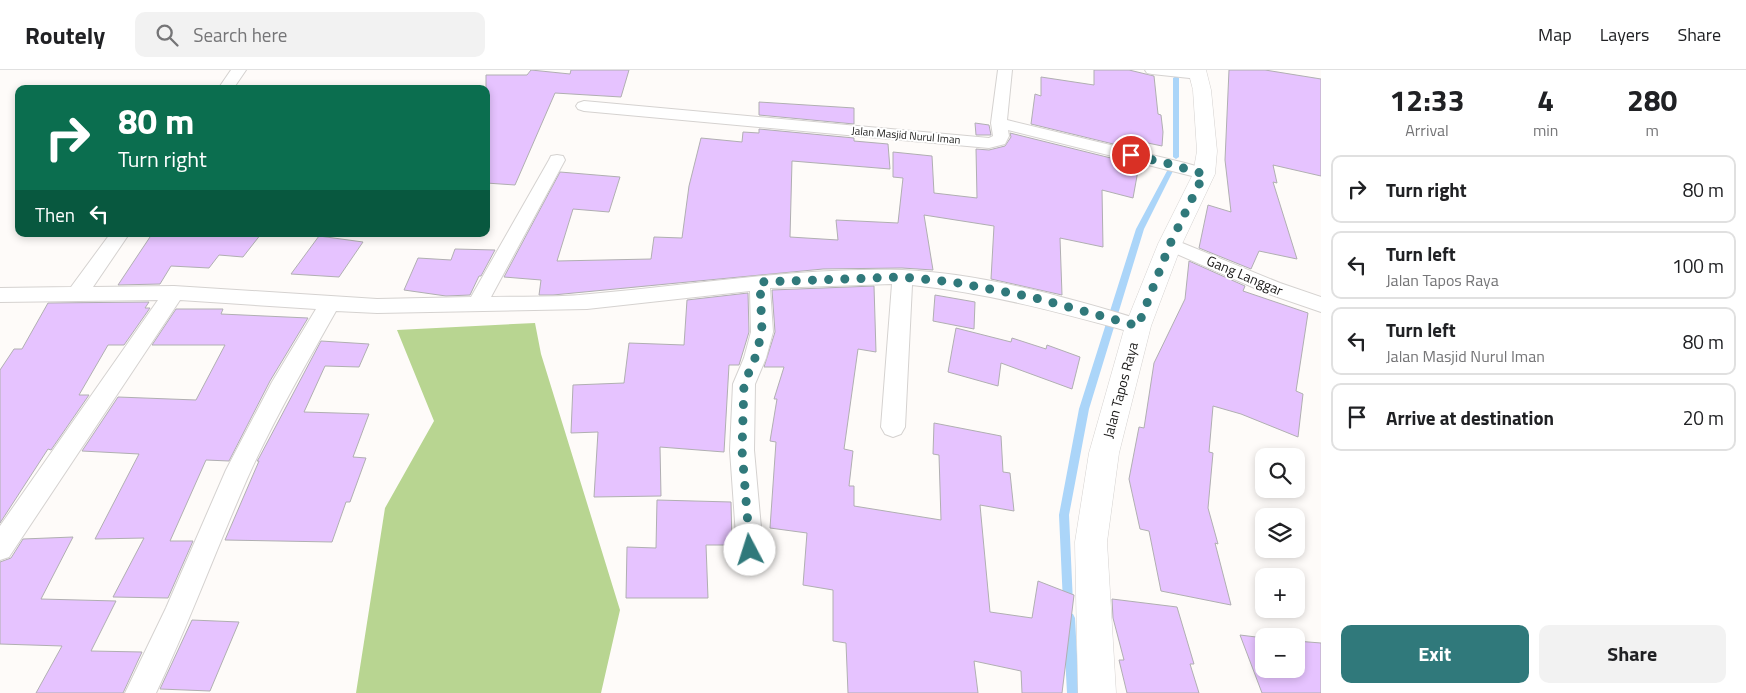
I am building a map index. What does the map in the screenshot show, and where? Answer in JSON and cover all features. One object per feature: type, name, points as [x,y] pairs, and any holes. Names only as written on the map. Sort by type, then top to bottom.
[{"type":"main road","name":"Jalan Tapos Raya","points":[[1098,693],[1095,675],[1091,542],[1104,452],[1135,325],[1170,244],[1204,174],[1207,151],[1198,72]]},
{"type":"street","points":[[228,85],[239,70]]},
{"type":"street","points":[[1005,70],[999,123],[1078,144],[1166,163],[1204,174]]},
{"type":"street","points":[[1152,70],[1198,72]]},
{"type":"street","name":"Jalan Masjid Nurul Iman","points":[[584,106],[989,143],[999,141],[1001,136],[999,123]]},
{"type":"street","points":[[477,304],[557,160]]},
{"type":"street","points":[[76,294],[118,237]]},
{"type":"street","name":"Gang Langgar","points":[[1170,244],[1273,288],[1321,305]]},
{"type":"street","points":[[0,295],[174,293],[377,306],[587,302],[760,282],[902,277],[953,282],[1032,297],[1135,325]]},
{"type":"street","points":[[893,427],[902,277]]},
{"type":"street","points":[[750,550],[742,450],[744,384],[755,358],[762,332],[760,282]]},
{"type":"street","points":[[0,548],[174,293]]},
{"type":"street","points":[[140,693],[176,618],[235,478],[280,388],[330,304]]},
{"type":"green space","points":[[535,323],[541,354],[620,610],[601,693],[356,693],[385,508],[434,421],[397,330]]},
{"type":"building","points":[[531,70],[570,74],[571,70],[629,70],[621,97],[555,93],[515,185],[490,183],[490,85],[486,85],[486,75],[527,75]]},
{"type":"building","points":[[1094,70],[1129,70],[1154,76],[1158,114],[1161,115],[1163,132],[1162,146],[1143,142],[1142,151],[1031,124],[1035,94],[1041,96],[1041,77],[1094,85]]},
{"type":"building","points":[[1229,70],[1265,70],[1321,79],[1321,176],[1273,165],[1277,183],[1273,182],[1297,259],[1259,251],[1251,269],[1199,248],[1208,205],[1231,212],[1225,160]]},
{"type":"building","points":[[759,102],[854,108],[854,124],[759,115]]},
{"type":"building","points":[[975,123],[989,125],[991,135],[976,135]]},
{"type":"building","points":[[759,129],[854,138],[854,141],[888,144],[890,169],[792,161],[790,237],[838,240],[836,220],[898,223],[903,178],[893,177],[893,152],[932,156],[934,193],[977,198],[976,149],[989,150],[1005,146],[1011,137],[1010,133],[1139,165],[1133,198],[1102,190],[1103,247],[1060,238],[1062,295],[991,279],[994,226],[924,215],[933,270],[902,268],[823,269],[553,295],[539,295],[541,280],[504,277],[560,172],[620,177],[609,212],[573,209],[557,261],[651,259],[654,237],[682,238],[689,186],[701,138],[742,142],[743,132],[759,133]]},
{"type":"building","points":[[150,237],[259,237],[243,257],[219,255],[209,268],[171,266],[160,284],[118,285]]},
{"type":"building","points":[[318,237],[363,242],[339,277],[291,274]]},
{"type":"building","points":[[455,249],[495,250],[470,295],[446,296],[404,290],[418,258],[451,260]]},
{"type":"building","points":[[1189,261],[1245,286],[1243,291],[1308,313],[1296,391],[1303,394],[1298,437],[1241,414],[1213,406],[1209,452],[1213,453],[1208,508],[1231,605],[1161,591],[1149,531],[1140,529],[1129,479],[1139,427],[1144,428],[1154,363],[1185,299]]},
{"type":"building","points":[[874,286],[876,352],[858,349],[844,449],[853,451],[849,486],[854,486],[854,506],[941,520],[939,455],[933,454],[934,423],[1001,436],[1003,472],[1010,473],[1014,511],[980,505],[990,612],[1032,618],[1038,581],[1074,595],[1062,693],[1022,693],[1021,671],[974,661],[978,693],[848,693],[846,643],[833,641],[833,590],[803,585],[807,533],[770,528],[776,442],[770,441],[777,399],[774,399],[784,367],[764,367],[775,332],[772,290]]},
{"type":"building","points":[[748,293],[749,332],[739,365],[729,365],[724,452],[660,447],[661,496],[594,497],[598,432],[571,433],[573,385],[624,383],[629,343],[684,345],[687,300]]},
{"type":"building","points":[[935,295],[975,302],[974,329],[933,321]]},
{"type":"building","points":[[149,302],[145,308],[150,308],[124,345],[108,345],[79,395],[89,395],[51,450],[48,449],[0,523],[0,370],[14,349],[22,349],[48,303]]},
{"type":"building","points":[[176,309],[223,309],[221,314],[308,318],[270,381],[229,461],[206,460],[170,541],[193,541],[168,598],[113,597],[144,538],[95,539],[139,454],[82,451],[118,397],[196,400],[225,345],[152,345]]},
{"type":"building","points":[[956,328],[1011,342],[1012,338],[1046,349],[1047,345],[1080,357],[1072,389],[1001,363],[998,386],[948,372]]},
{"type":"building","points":[[321,341],[369,344],[359,367],[325,366],[304,412],[369,414],[353,457],[366,458],[350,502],[346,502],[332,542],[225,540],[259,461],[257,461]]},
{"type":"building","points":[[657,500],[731,502],[732,545],[706,545],[708,598],[626,598],[627,547],[656,548]]},
{"type":"building","points":[[73,537],[41,599],[116,601],[91,651],[142,652],[123,693],[36,693],[62,646],[0,644],[0,562],[11,558],[23,539]]},
{"type":"building","points":[[1112,599],[1177,607],[1194,664],[1190,664],[1199,693],[1127,693],[1119,660],[1124,660],[1113,618]]},
{"type":"building","points":[[192,620],[239,622],[210,691],[160,689]]},
{"type":"building","points":[[1240,635],[1255,637],[1255,675]]},
{"type":"building","points":[[1305,642],[1321,643],[1321,693],[1262,693],[1256,678],[1305,678]]},
{"type":"waterway","points":[[1176,78],[1176,157]]},
{"type":"waterway","points":[[1068,603],[1064,515],[1084,409],[1140,229],[1170,171]]},
{"type":"waterway","points":[[1069,618],[1073,693]]},
{"type":"route","points":[[750,550],[742,450],[744,384],[755,358],[762,332],[760,282],[902,277],[953,282],[1032,297],[1138,326],[1170,244],[1204,174],[1131,155]]}]
